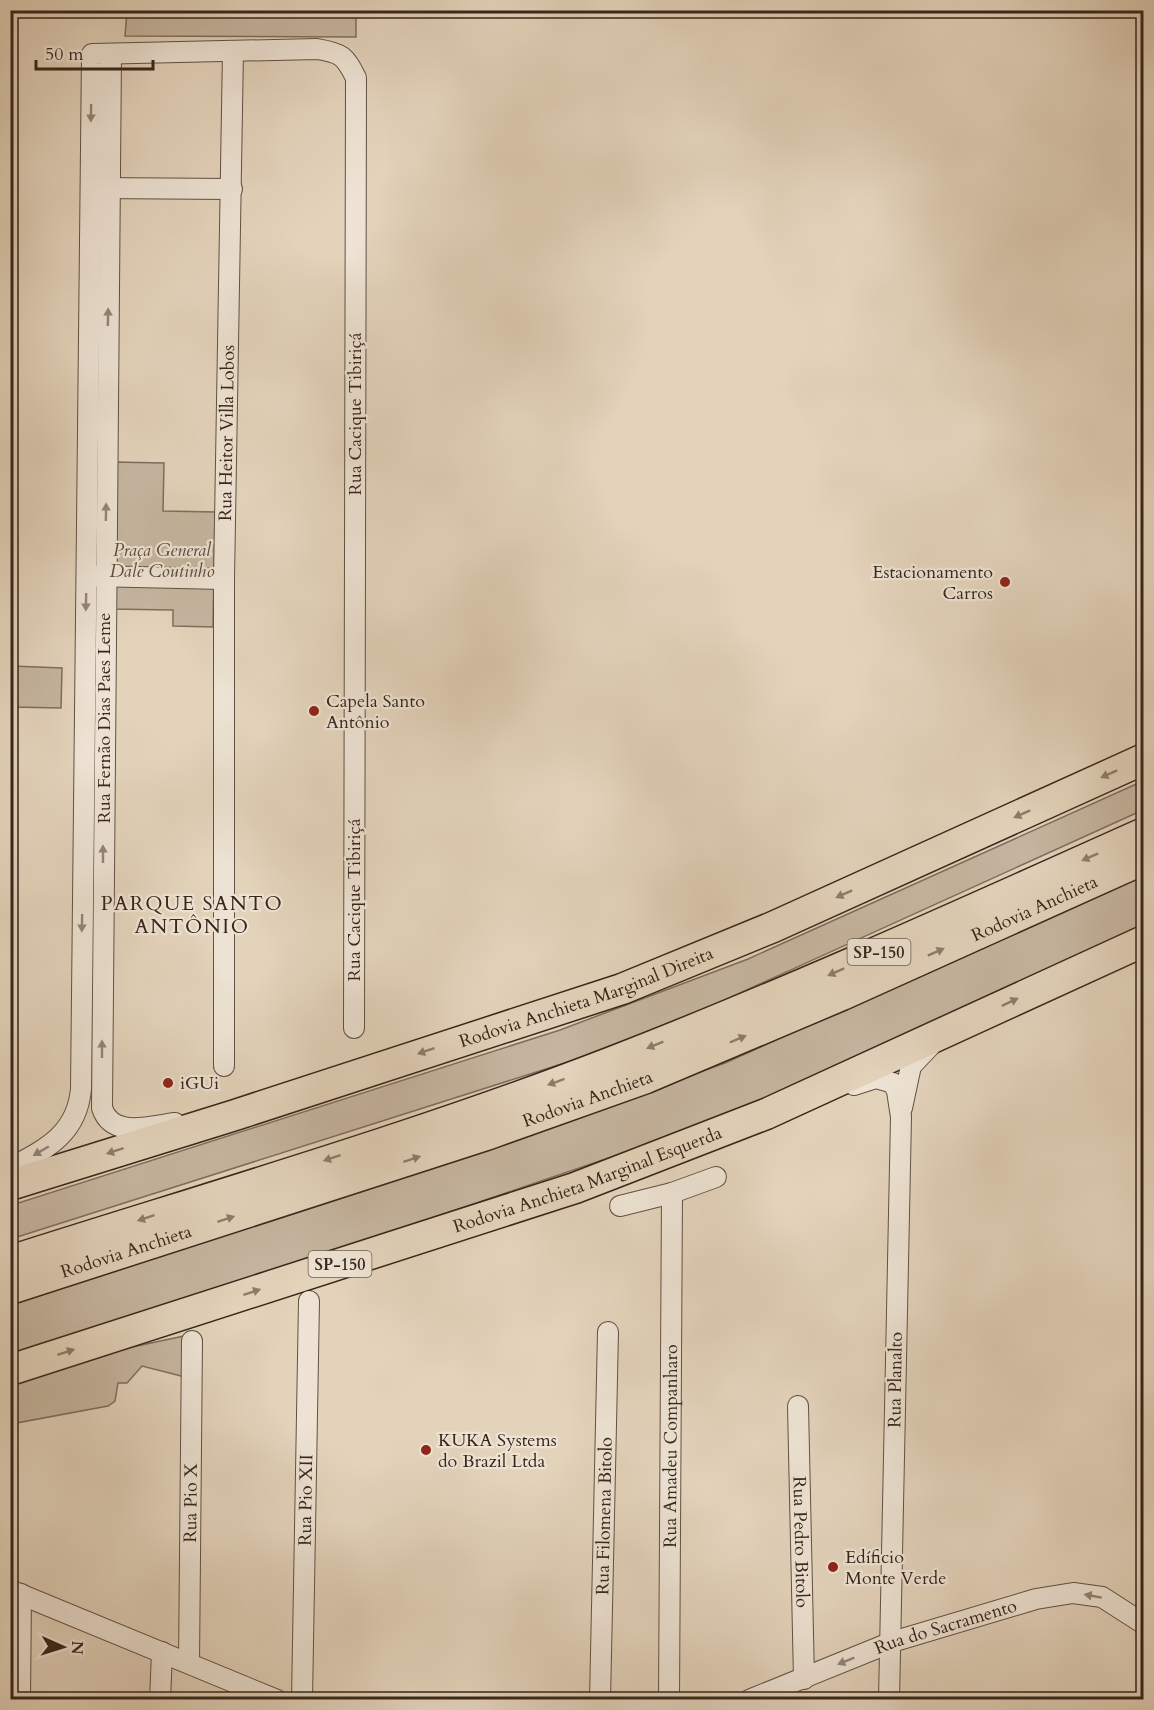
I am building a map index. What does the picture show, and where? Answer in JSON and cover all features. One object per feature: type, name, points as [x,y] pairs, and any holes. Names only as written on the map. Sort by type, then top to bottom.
[{"type":"highway","name":"Rodovia Anchieta Marginal Direita","points":[[10,1185],[232,1116],[514,1022],[622,989],[773,927],[1143,759]]},
{"type":"highway","name":"Rodovia Anchieta","points":[[10,1261],[485,1108],[611,1062],[833,974],[1143,833]]},
{"type":"highway","name":"Rodovia Anchieta","points":[[10,1289],[486,1135],[646,1078],[842,995],[1143,859]]},
{"type":"highway","name":"Rodovia Anchieta Marginal Esquerda","points":[[10,1370],[575,1188],[766,1114],[1143,941]]},
{"type":"street","name":"Rua Cacique Tibiriçá","points":[[101,54],[317,49],[334,52],[346,58],[356,78],[354,1028]]},
{"type":"street","name":"Rua Heitor Villa Lobos","points":[[224,1066],[224,579],[233,51]]},
{"type":"street","name":"Rua Fernão Dias Paes Leme","points":[[101,54],[96,576],[102,1108],[108,1120],[124,1128],[232,1116]]},
{"type":"street","points":[[100,188],[232,189]]},
{"type":"street","name":"Rua Fernão Dias Paes Leme","points":[[10,1168],[47,1148],[63,1135],[76,1116],[80,1100],[96,576]]},
{"type":"street","points":[[96,576],[224,579]]},
{"type":"street","name":"Rua Planalto","points":[[889,1700],[892,1642],[901,1117],[910,1066],[914,1060],[966,1022]]},
{"type":"street","name":"Rua Planalto","points":[[766,1114],[876,1078],[893,1083],[897,1091],[901,1117]]},
{"type":"street","points":[[620,1206],[672,1193],[716,1177]]},
{"type":"street","name":"Rua Amadeu Companharo","points":[[669,1700],[672,1193]]},
{"type":"street","name":"Rua Pio XII","points":[[302,1700],[309,1301]]},
{"type":"street","name":"Rua Filomena Bitolo","points":[[600,1700],[608,1332]]},
{"type":"street","name":"Rua Pio X","points":[[189,1663],[192,1341]]},
{"type":"street","name":"Rua Pedro Bitolo","points":[[798,1406],[804,1678]]},
{"type":"street","points":[[20,1700],[16,1592],[277,1700]]},
{"type":"street","name":"Rua do Sacramento","points":[[749,1700],[892,1642],[1036,1599],[1073,1593],[1102,1597],[1143,1624]]},
{"type":"street","points":[[160,1700],[162,1652]]},
{"type":"green space","points":[[127,11],[356,11],[356,37],[125,36]]},
{"type":"green space","name":"Praça General Dale Coutinho","points":[[113,462],[164,463],[163,511],[215,512],[213,627],[173,626],[173,610],[110,609]]},
{"type":"green space","points":[[11,666],[62,668],[61,708],[11,707]]},
{"type":"green space","points":[[1143,781],[1143,810],[707,1008],[574,1060],[11,1239],[12,1205],[560,1030],[748,959]]},
{"type":"green space","points":[[1143,875],[1143,928],[711,1123],[342,1249],[11,1355],[10,1305],[444,1164],[725,1063]]},
{"type":"green space","points":[[184,1336],[185,1377],[142,1366],[127,1383],[118,1383],[115,1401],[108,1406],[11,1424],[11,1385],[123,1349]]},
{"type":"place","name":"Estacionamento Carros","points":[[1005,582]]},
{"type":"place","name":"Capela Santo Antônio","points":[[314,711]]},
{"type":"place","name":"iGUi","points":[[168,1083]]},
{"type":"place","name":"KUKA Systems do Brazil Ltda","points":[[426,1450]]},
{"type":"place","name":"Edíficio Monte Verde","points":[[833,1567]]},
{"type":"district","name":"PARQUE SANTO ANTÔNIO","points":[[192,914]]}]
